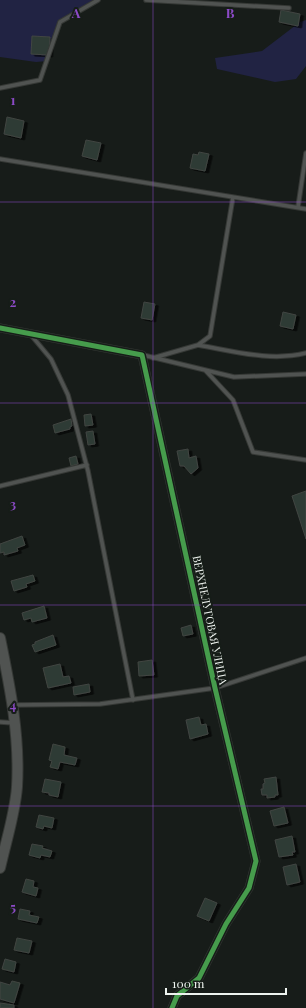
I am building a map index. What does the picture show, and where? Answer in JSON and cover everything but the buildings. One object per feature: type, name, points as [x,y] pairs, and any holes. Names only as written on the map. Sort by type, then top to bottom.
[{"type":"main road","points":[[0,638],[8,676],[15,723],[17,752],[17,788],[0,868]]},
{"type":"street","points":[[0,328],[142,355]]},
{"type":"street","name":"ВЕРХНЕЛУГОВАЯ УЛИЦА","points":[[142,355],[215,688],[256,860],[249,888],[226,924],[200,978],[177,996],[172,1008]]},
{"type":"lane","points":[[0,88],[40,80],[60,22],[98,0]]},
{"type":"lane","points":[[146,0],[289,8]]},
{"type":"lane","points":[[298,207],[306,153]]},
{"type":"lane","points":[[0,158],[306,209]]},
{"type":"lane","points":[[153,358],[198,345],[210,336],[233,197]]},
{"type":"lane","points":[[31,334],[51,359],[68,395],[87,465],[133,700]]},
{"type":"lane","points":[[198,345],[277,357],[306,353]]},
{"type":"lane","points":[[142,355],[234,377],[306,374]]},
{"type":"lane","points":[[205,370],[234,400],[252,452],[306,461]]},
{"type":"lane","points":[[0,486],[87,465]]},
{"type":"lane","points":[[12,704],[100,704],[215,688],[306,658]]},
{"type":"lane","points":[[0,722],[15,723]]},
{"type":"shaded area","points":[[0,0],[98,0],[60,22],[47,61],[36,62],[0,57]]},
{"type":"shaded area","points":[[306,20],[306,66],[296,79],[275,82],[217,69],[215,58],[262,51],[300,22]]},
{"type":"cycle path","points":[[0,328],[142,355],[215,688],[256,861],[249,888],[226,924],[199,978],[177,996],[172,1008]]}]
